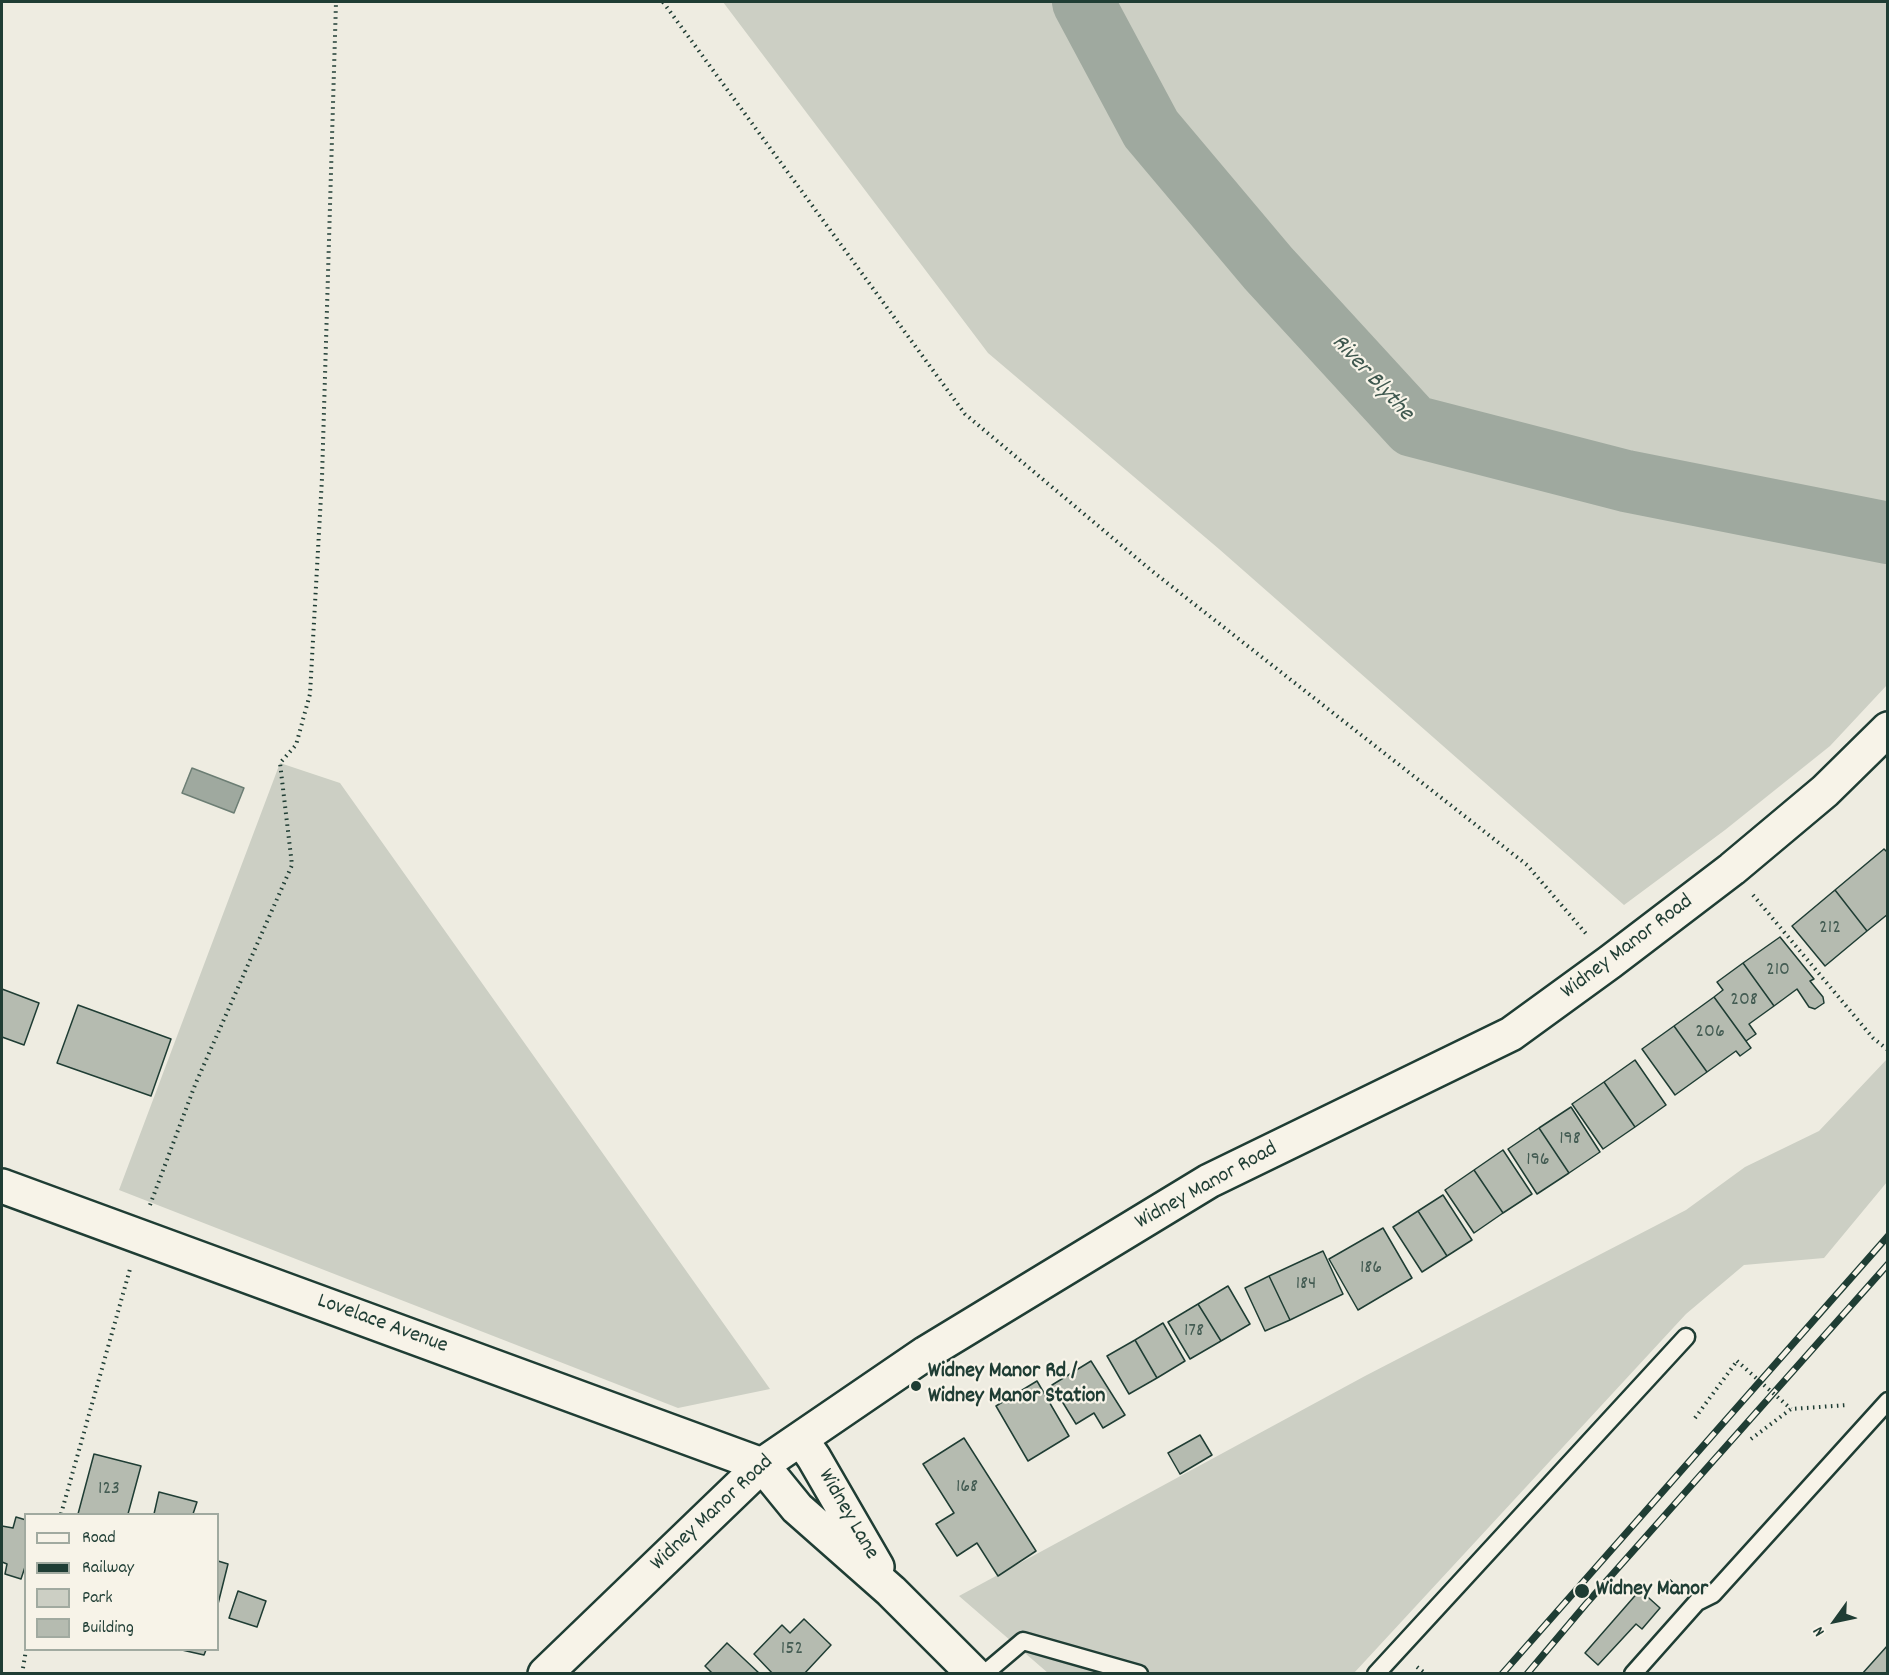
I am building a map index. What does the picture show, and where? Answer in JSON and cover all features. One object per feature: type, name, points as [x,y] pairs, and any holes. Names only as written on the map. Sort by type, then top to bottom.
[{"type":"street","name":"Widney Manor Road","points":[[544,1674],[762,1465],[926,1353],[1198,1187],[1511,1034],[1611,962],[1732,869],[1825,792],[1887,729]]},
{"type":"street","name":"Lovelace Avenue","points":[[2,1186],[762,1465]]},
{"type":"street","name":"Widney Lane","points":[[801,1439],[828,1481],[891,1591]]},
{"type":"street","name":"Widney Lane","points":[[762,1465],[797,1508],[891,1591],[974,1674]]},
{"type":"street","name":"Widney Lane","points":[[724,1501],[749,1498],[797,1508]]},
{"type":"lane","points":[[1376,1674],[1686,1337]]},
{"type":"lane","points":[[1633,1674],[1697,1602],[1713,1594],[1887,1402]]},
{"type":"lane","points":[[984,1674],[1023,1641],[1139,1674]]},
{"type":"path","points":[[63,1513],[139,1235],[195,1085],[292,865],[280,762],[296,745],[310,694],[322,466],[336,2]]},
{"type":"path","points":[[663,2],[965,414],[1152,571],[1527,865],[1611,962]]},
{"type":"path","points":[[1732,869],[1873,1038],[1887,1050]]},
{"type":"path","points":[[1695,1418],[1737,1361],[1791,1409]]},
{"type":"path","points":[[1751,1439],[1791,1409],[1887,1402]]},
{"type":"path","points":[[1659,1595],[1672,1579]]},
{"type":"path","points":[[22,1674],[26,1651]]},
{"type":"green space","points":[[723,2],[1887,2],[1887,685],[1830,746],[1725,830],[1624,905],[1219,549],[988,353]]},
{"type":"green space","points":[[280,763],[340,783],[770,1389],[678,1408],[119,1190]]},
{"type":"green space","points":[[1887,1059],[1887,1182],[1824,1258],[1744,1265],[1686,1314],[1354,1673],[1048,1673],[959,1596],[1365,1376],[1686,1210],[1745,1167],[1819,1131]]},
{"type":"shaded area","points":[[192,768],[244,788],[234,813],[182,793]]},
{"type":"building","points":[[1884,849],[1888,853],[1888,914],[1867,931],[1835,890]]},
{"type":"building","points":[[1835,890],[1867,931],[1825,966],[1792,926]]},
{"type":"building","points":[[1780,937],[1814,979],[1810,981],[1823,997],[1824,1003],[1815,1009],[1809,1007],[1797,989],[1774,1006],[1743,963]]},
{"type":"building","points":[[1743,963],[1774,1006],[1749,1024],[1756,1034],[1746,1041],[1714,997],[1723,990],[1717,982]]},
{"type":"building","points":[[2,989],[39,1003],[24,1045],[2,1037]]},
{"type":"building","points":[[1714,997],[1751,1048],[1740,1056],[1736,1051],[1707,1072],[1674,1026]]},
{"type":"building","points":[[78,1005],[171,1039],[151,1096],[57,1063]]},
{"type":"building","points":[[1674,1026],[1707,1072],[1675,1095],[1642,1049]]},
{"type":"building","points":[[1635,1060],[1666,1105],[1635,1127],[1604,1082]]},
{"type":"building","points":[[1604,1082],[1635,1127],[1603,1149],[1572,1104]]},
{"type":"building","points":[[1571,1107],[1600,1152],[1569,1173],[1539,1128]]},
{"type":"building","points":[[1539,1128],[1569,1173],[1537,1194],[1508,1149]]},
{"type":"building","points":[[1503,1150],[1532,1194],[1503,1213],[1474,1170]]},
{"type":"building","points":[[1474,1170],[1503,1213],[1474,1233],[1445,1190]]},
{"type":"building","points":[[1443,1195],[1472,1240],[1447,1256],[1418,1211]]},
{"type":"building","points":[[1418,1211],[1447,1256],[1422,1272],[1393,1227]]},
{"type":"building","points":[[1383,1228],[1412,1278],[1358,1310],[1329,1259]]},
{"type":"building","points":[[1323,1251],[1343,1294],[1290,1320],[1269,1276]]},
{"type":"building","points":[[1269,1276],[1290,1320],[1265,1331],[1245,1288]]},
{"type":"building","points":[[1228,1286],[1250,1324],[1221,1341],[1198,1304]]},
{"type":"building","points":[[1198,1304],[1221,1341],[1190,1359],[1168,1322]]},
{"type":"building","points":[[1163,1323],[1185,1361],[1157,1378],[1135,1340]]},
{"type":"building","points":[[1135,1340],[1157,1378],[1129,1394],[1107,1356]]},
{"type":"building","points":[[1091,1361],[1125,1415],[1103,1428],[1094,1413],[1076,1424],[1052,1385]]},
{"type":"building","points":[[1037,1381],[1069,1436],[1028,1461],[996,1406]]},
{"type":"building","points":[[1200,1435],[1212,1455],[1180,1474],[1168,1453]]},
{"type":"building","points":[[964,1438],[1036,1551],[998,1576],[977,1543],[957,1556],[936,1524],[954,1513],[923,1464]]},
{"type":"building","points":[[94,1454],[141,1466],[128,1513],[78,1513]]},
{"type":"building","points":[[159,1492],[197,1502],[193,1513],[154,1513]]},
{"type":"building","points":[[16,1517],[24,1519],[24,1570],[21,1579],[5,1574],[7,1564],[2,1562],[2,1526],[13,1528]]},
{"type":"building","points":[[219,1561],[228,1564],[219,1600]]},
{"type":"building","points":[[1640,1590],[1660,1608],[1642,1629],[1636,1624],[1598,1665],[1585,1653]]},
{"type":"building","points":[[238,1591],[266,1601],[257,1627],[229,1618]]},
{"type":"building","points":[[804,1619],[831,1645],[804,1674],[773,1674],[754,1654],[782,1625],[790,1633]]},
{"type":"building","points":[[727,1643],[760,1674],[713,1674],[705,1666]]},
{"type":"building","points":[[1888,1645],[1888,1674],[1862,1674]]},
{"type":"building","points":[[186,1651],[206,1651],[204,1655]]},
{"type":"waterway","name":"River Blythe","points":[[1083,2],[1151,129],[1268,268],[1413,426],[1626,481],[1888,533]]},
{"type":"railway","points":[[1502,1674],[1888,1236]]},
{"type":"railway","points":[[1527,1674],[1586,1604],[1888,1264]]},
{"type":"place","name":"Widney Manor Rd / Widney Manor Station","points":[[916,1386]]},
{"type":"place","name":"Widney Manor","points":[[1582,1591]]}]
